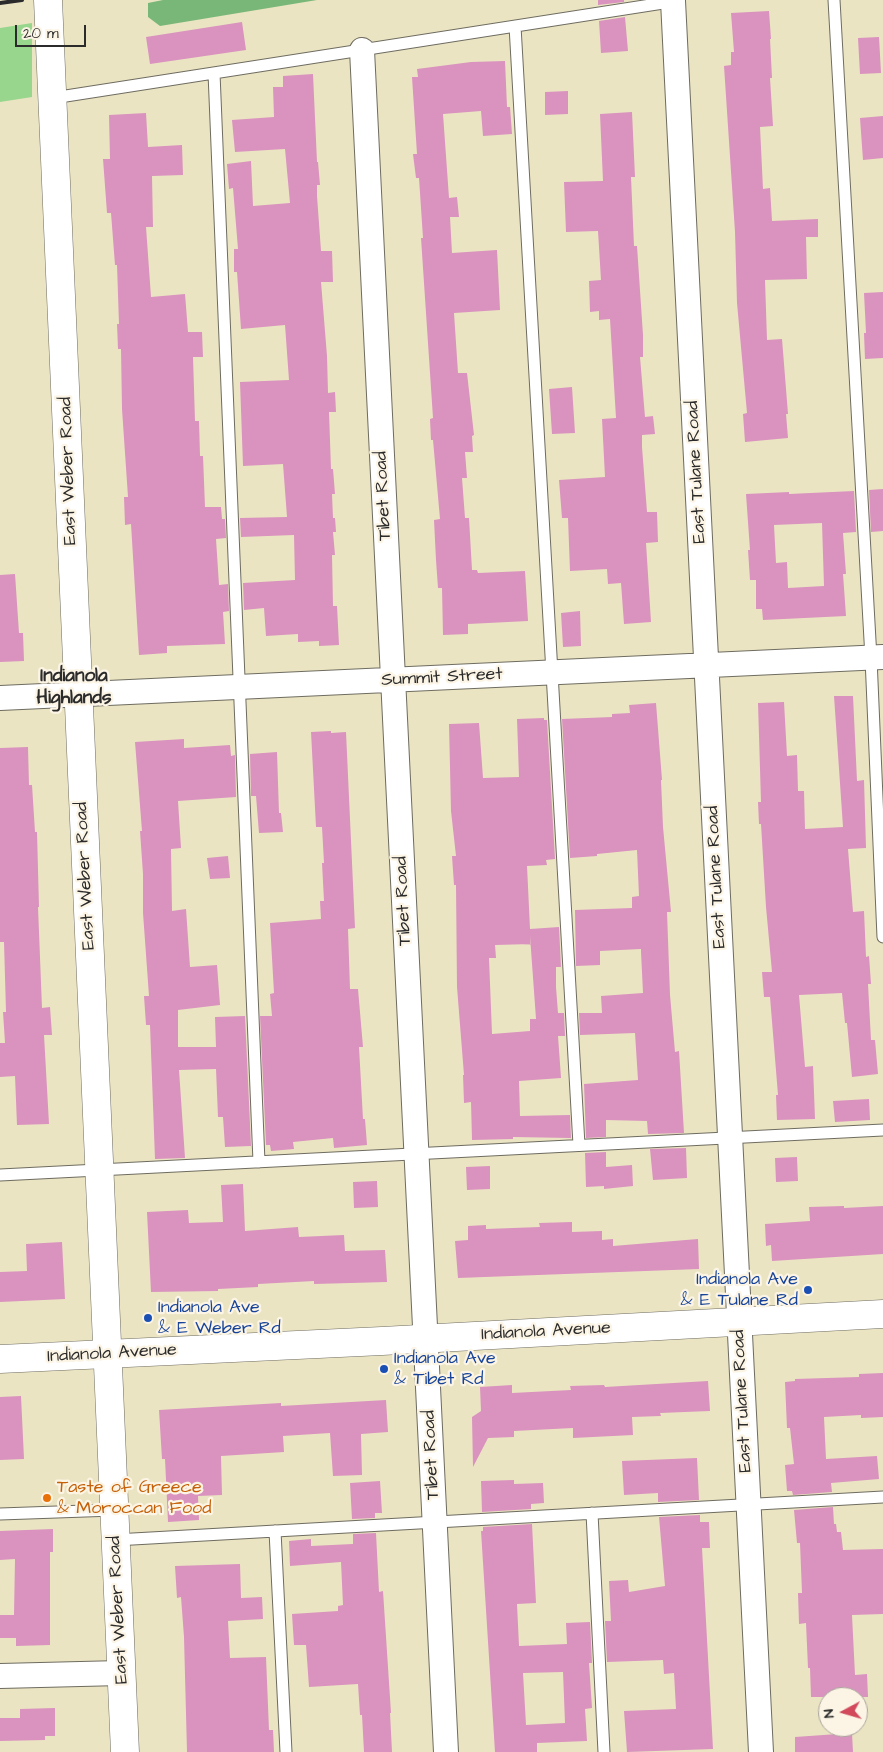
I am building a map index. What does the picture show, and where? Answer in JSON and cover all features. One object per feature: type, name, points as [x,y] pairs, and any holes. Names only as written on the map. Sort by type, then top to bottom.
[{"type":"street","name":"East Weber Road","points":[[48,0],[125,1752]]},
{"type":"street","name":"East Tulane Road","points":[[676,1],[706,665],[761,1752]]},
{"type":"street","name":"Tibet Road","points":[[362,50],[446,1752]]},
{"type":"street","name":"Summit Street","points":[[0,698],[877,657]]},
{"type":"street","name":"Indianola Avenue","points":[[0,1359],[883,1314]]},
{"type":"street","points":[[0,1676],[121,1673]]},
{"type":"lane","points":[[834,0],[877,657],[883,937]]},
{"type":"lane","points":[[52,98],[676,1]]},
{"type":"lane","points":[[514,26],[579,1145]]},
{"type":"lane","points":[[214,73],[259,1162]]},
{"type":"lane","points":[[0,1175],[883,1130]]},
{"type":"lane","points":[[115,1540],[883,1497]]},
{"type":"lane","points":[[0,1514],[114,1510]]},
{"type":"lane","points":[[592,1513],[604,1752]]},
{"type":"lane","points":[[275,1531],[286,1752]]},
{"type":"green space","points":[[163,0],[317,0],[160,26],[148,17],[148,3]]},
{"type":"green space","points":[[32,23],[32,97],[0,102],[0,28]]},
{"type":"building","points":[[598,0],[624,0],[624,2],[598,5]]},
{"type":"building","points":[[769,11],[773,126],[760,127],[763,189],[770,188],[772,221],[818,219],[818,237],[806,237],[807,279],[765,280],[767,340],[782,339],[788,438],[745,442],[743,414],[747,413],[737,303],[735,232],[724,66],[731,65],[731,52],[734,52],[731,13]]},
{"type":"building","points":[[625,17],[628,51],[601,53],[599,21]]},
{"type":"building","points":[[242,22],[246,50],[150,64],[146,37]]},
{"type":"building","points":[[879,37],[881,73],[860,74],[858,38]]},
{"type":"building","points":[[505,61],[507,107],[510,107],[512,134],[483,136],[481,111],[443,114],[449,198],[457,197],[459,217],[450,217],[452,253],[497,250],[500,310],[454,313],[458,373],[467,373],[474,435],[472,436],[473,452],[465,452],[467,478],[462,478],[465,518],[469,518],[472,570],[477,570],[478,573],[525,571],[528,621],[468,624],[468,634],[443,635],[442,588],[438,588],[434,520],[440,519],[433,440],[431,440],[430,419],[433,418],[419,178],[416,178],[413,154],[417,154],[412,77],[418,77],[417,69],[471,62]]},
{"type":"building","points":[[313,74],[317,162],[320,185],[317,185],[317,196],[321,251],[332,251],[333,282],[321,282],[328,393],[335,392],[336,412],[329,412],[331,469],[333,469],[335,494],[332,494],[333,518],[335,518],[336,532],[333,532],[335,555],[332,555],[333,606],[337,606],[339,645],[319,646],[319,641],[298,642],[298,634],[266,636],[264,608],[244,610],[243,583],[295,580],[294,535],[241,537],[240,518],[287,517],[283,464],[243,466],[240,382],[289,380],[285,325],[241,329],[237,272],[234,272],[234,249],[238,249],[233,188],[229,189],[227,164],[251,161],[253,206],[290,203],[285,149],[235,152],[232,120],[274,117],[273,87],[283,87],[283,76]]},
{"type":"building","points":[[568,91],[568,114],[545,115],[545,92]]},
{"type":"building","points":[[632,112],[635,177],[631,177],[634,246],[637,246],[643,335],[643,357],[640,357],[645,417],[653,416],[655,434],[642,435],[642,447],[647,512],[657,512],[658,542],[646,543],[651,622],[624,624],[621,583],[608,584],[607,569],[570,571],[568,518],[562,518],[559,480],[605,477],[602,419],[616,418],[610,319],[599,320],[599,311],[590,312],[589,281],[601,280],[598,231],[566,232],[564,182],[603,181],[600,114]]},
{"type":"building","points":[[146,113],[148,147],[182,145],[183,175],[152,176],[153,227],[146,227],[151,297],[185,294],[188,332],[202,332],[203,357],[193,357],[195,421],[199,421],[200,456],[203,456],[205,507],[221,507],[222,519],[225,519],[226,538],[216,539],[219,585],[228,584],[229,611],[223,612],[225,644],[167,646],[167,653],[139,655],[131,524],[125,525],[124,497],[128,497],[122,409],[121,349],[118,349],[117,265],[115,265],[111,213],[107,213],[103,159],[110,159],[109,115]]},
{"type":"building","points":[[883,116],[883,158],[863,160],[860,118]]},
{"type":"building","points":[[883,292],[883,358],[865,359],[864,293]]},
{"type":"building","points":[[572,387],[575,433],[552,434],[549,389]]},
{"type":"building","points":[[883,489],[883,531],[871,532],[869,490]]},
{"type":"building","points":[[854,491],[856,532],[843,533],[846,574],[843,574],[846,616],[763,620],[762,609],[756,609],[756,580],[750,580],[746,494],[789,492],[789,494]],"holes":[[[822,523],[824,586],[788,588],[787,562],[776,563],[774,525]]]},
{"type":"building","points":[[15,574],[19,633],[23,633],[24,661],[0,662],[0,575]]},
{"type":"building","points":[[580,611],[581,646],[563,647],[561,613]]},
{"type":"building","points":[[834,696],[853,696],[857,781],[864,780],[866,848],[848,849],[853,912],[864,911],[866,957],[869,956],[871,984],[868,984],[871,1040],[875,1040],[878,1074],[852,1077],[842,993],[799,995],[805,1067],[813,1066],[815,1119],[777,1120],[776,1095],[778,1095],[770,997],[764,997],[762,972],[772,972],[761,824],[759,824],[758,802],[761,802],[758,703],[784,702],[787,756],[797,755],[798,791],[804,791],[805,829],[843,827]]},
{"type":"building","points":[[656,703],[662,780],[663,827],[671,912],[667,912],[670,995],[675,1052],[679,1051],[684,1133],[648,1134],[647,1121],[606,1120],[606,1137],[586,1138],[584,1084],[638,1080],[635,1033],[580,1035],[579,1013],[602,1013],[601,996],[643,993],[641,949],[600,951],[600,965],[576,966],[575,910],[632,908],[632,897],[639,896],[637,850],[570,858],[562,719],[612,717],[612,714],[630,713],[629,705]]},
{"type":"building","points":[[544,718],[544,720],[547,720],[555,859],[546,860],[547,865],[527,866],[530,929],[559,927],[561,967],[556,967],[556,987],[558,1013],[564,1013],[565,1036],[558,1036],[561,1078],[519,1081],[520,1116],[570,1115],[571,1138],[513,1137],[513,1139],[472,1140],[471,1102],[464,1103],[464,1075],[457,987],[456,885],[454,885],[452,856],[456,856],[451,811],[449,724],[479,723],[483,778],[519,777],[517,719]],"holes":[[[531,944],[536,1019],[530,1019],[530,1031],[492,1034],[489,958],[496,958],[495,945]]]},
{"type":"building","points":[[331,731],[331,733],[346,732],[355,928],[348,929],[350,989],[358,989],[363,1047],[359,1047],[363,1119],[365,1119],[367,1145],[334,1148],[333,1138],[293,1142],[294,1149],[271,1151],[270,1145],[266,1145],[260,1016],[272,1016],[270,994],[274,993],[270,923],[321,919],[320,901],[324,901],[322,863],[324,863],[322,827],[316,827],[311,732]]},
{"type":"building","points":[[184,739],[184,748],[230,745],[231,756],[235,755],[236,797],[178,801],[181,848],[171,849],[172,911],[186,909],[190,967],[217,965],[220,1005],[178,1010],[178,1047],[216,1047],[215,1017],[245,1016],[251,1146],[225,1147],[223,1117],[218,1117],[216,1069],[179,1070],[185,1158],[155,1159],[150,1025],[146,1025],[144,996],[149,996],[143,913],[140,831],[142,831],[135,742]]},
{"type":"building","points":[[28,747],[29,785],[32,785],[35,832],[37,832],[42,1008],[50,1007],[52,1035],[44,1035],[49,1124],[17,1125],[15,1076],[0,1077],[0,1043],[5,1043],[3,1012],[6,1012],[4,942],[0,942],[0,748]]},
{"type":"building","points":[[277,752],[279,813],[281,813],[283,832],[259,833],[256,796],[251,796],[250,754]]},
{"type":"building","points":[[228,856],[230,878],[210,879],[207,858]]},
{"type":"building","points":[[869,1099],[870,1120],[835,1122],[833,1101]]},
{"type":"building","points":[[686,1148],[687,1178],[653,1180],[650,1149]]},
{"type":"building","points":[[606,1152],[606,1167],[632,1165],[633,1186],[604,1189],[604,1186],[586,1187],[585,1153]]},
{"type":"building","points":[[797,1157],[798,1181],[776,1182],[775,1158]]},
{"type":"building","points":[[490,1166],[490,1189],[467,1190],[466,1167]]},
{"type":"building","points":[[377,1181],[378,1207],[354,1208],[353,1182]]},
{"type":"building","points":[[243,1184],[245,1231],[298,1227],[299,1237],[344,1235],[345,1251],[385,1250],[387,1282],[314,1284],[314,1281],[258,1284],[258,1287],[218,1289],[218,1291],[151,1292],[147,1212],[188,1210],[189,1223],[223,1222],[221,1185]]},
{"type":"building","points":[[844,1206],[844,1208],[883,1206],[883,1254],[772,1261],[771,1245],[766,1246],[765,1224],[810,1221],[809,1207]]},
{"type":"building","points":[[572,1222],[572,1232],[602,1231],[602,1240],[613,1239],[613,1246],[698,1239],[699,1269],[458,1278],[455,1241],[468,1240],[468,1226],[486,1225],[486,1229],[540,1227],[539,1223]]},
{"type":"building","points":[[62,1242],[65,1299],[0,1302],[0,1272],[27,1271],[26,1244]]},
{"type":"building","points":[[883,1373],[883,1417],[861,1418],[861,1415],[824,1417],[826,1459],[877,1456],[879,1479],[831,1483],[832,1492],[793,1495],[792,1491],[787,1491],[785,1465],[794,1464],[790,1428],[787,1428],[785,1382],[795,1381],[795,1379],[859,1377],[859,1374]]},
{"type":"building","points":[[708,1381],[710,1411],[660,1413],[661,1416],[632,1417],[633,1435],[573,1438],[573,1428],[514,1431],[514,1437],[488,1438],[473,1467],[472,1417],[481,1411],[480,1387],[512,1385],[512,1393],[571,1390],[570,1386],[604,1385],[605,1387]]},
{"type":"building","points":[[21,1396],[24,1459],[0,1460],[0,1397]]},
{"type":"building","points":[[386,1400],[388,1432],[361,1434],[362,1475],[333,1476],[330,1433],[283,1436],[284,1452],[221,1456],[222,1495],[198,1496],[199,1520],[168,1522],[165,1459],[162,1459],[159,1410],[281,1403],[281,1406]]},
{"type":"building","points":[[697,1458],[699,1500],[658,1502],[658,1493],[624,1495],[622,1461]]},
{"type":"building","points":[[514,1480],[514,1484],[543,1483],[544,1503],[531,1504],[531,1509],[482,1512],[481,1481]]},
{"type":"building","points":[[380,1481],[382,1513],[375,1513],[375,1518],[352,1519],[350,1483]]},
{"type":"building","points":[[833,1507],[834,1524],[836,1524],[837,1532],[841,1532],[843,1550],[883,1549],[883,1614],[852,1615],[855,1675],[867,1674],[868,1687],[818,1687],[818,1697],[811,1697],[806,1623],[799,1624],[798,1593],[802,1593],[800,1543],[797,1543],[794,1510]]},
{"type":"building","points":[[700,1515],[700,1522],[709,1522],[710,1548],[702,1548],[713,1749],[627,1752],[624,1711],[676,1709],[674,1673],[664,1674],[663,1660],[607,1662],[605,1621],[611,1621],[609,1581],[628,1580],[629,1592],[665,1586],[659,1517]]},
{"type":"building","points":[[532,1524],[536,1603],[517,1604],[519,1646],[567,1644],[566,1623],[590,1622],[592,1663],[589,1663],[592,1708],[585,1709],[587,1741],[537,1743],[537,1752],[495,1752],[481,1531],[483,1531],[483,1527]],"holes":[[[563,1672],[565,1723],[526,1725],[523,1673]]]},
{"type":"building","points":[[53,1529],[53,1552],[50,1552],[50,1645],[16,1646],[16,1638],[0,1638],[0,1615],[14,1615],[15,1559],[0,1560],[0,1531]]},
{"type":"building","points":[[376,1533],[379,1592],[383,1591],[392,1752],[364,1752],[358,1684],[309,1687],[306,1645],[294,1645],[292,1614],[338,1611],[338,1606],[343,1605],[341,1562],[290,1566],[289,1541],[311,1539],[311,1546],[353,1544],[353,1534]]},
{"type":"building","points":[[240,1564],[241,1598],[262,1597],[263,1619],[228,1621],[230,1658],[266,1657],[269,1730],[273,1730],[274,1752],[187,1752],[184,1637],[181,1597],[177,1598],[175,1566]]},
{"type":"building","points":[[55,1708],[55,1736],[45,1736],[45,1740],[0,1741],[0,1718],[20,1718],[20,1709]]},
{"type":"building","points":[[818,1735],[818,1737],[852,1737],[853,1752],[795,1752],[795,1737]]},
{"type":"railway","points":[[0,3],[22,0]]},
{"type":"place","name":"Indianola Ave & E Tulane Rd","points":[[808,1290]]},
{"type":"place","name":"Indianola Ave & E Weber Rd","points":[[148,1318]]},
{"type":"place","name":"Indianola Ave & Tibet Rd","points":[[384,1369]]},
{"type":"place","name":"Taste of Greece & Moroccan Food","points":[[47,1498]]},
{"type":"district","name":"Indianola Highlands","points":[[74,688]]}]
